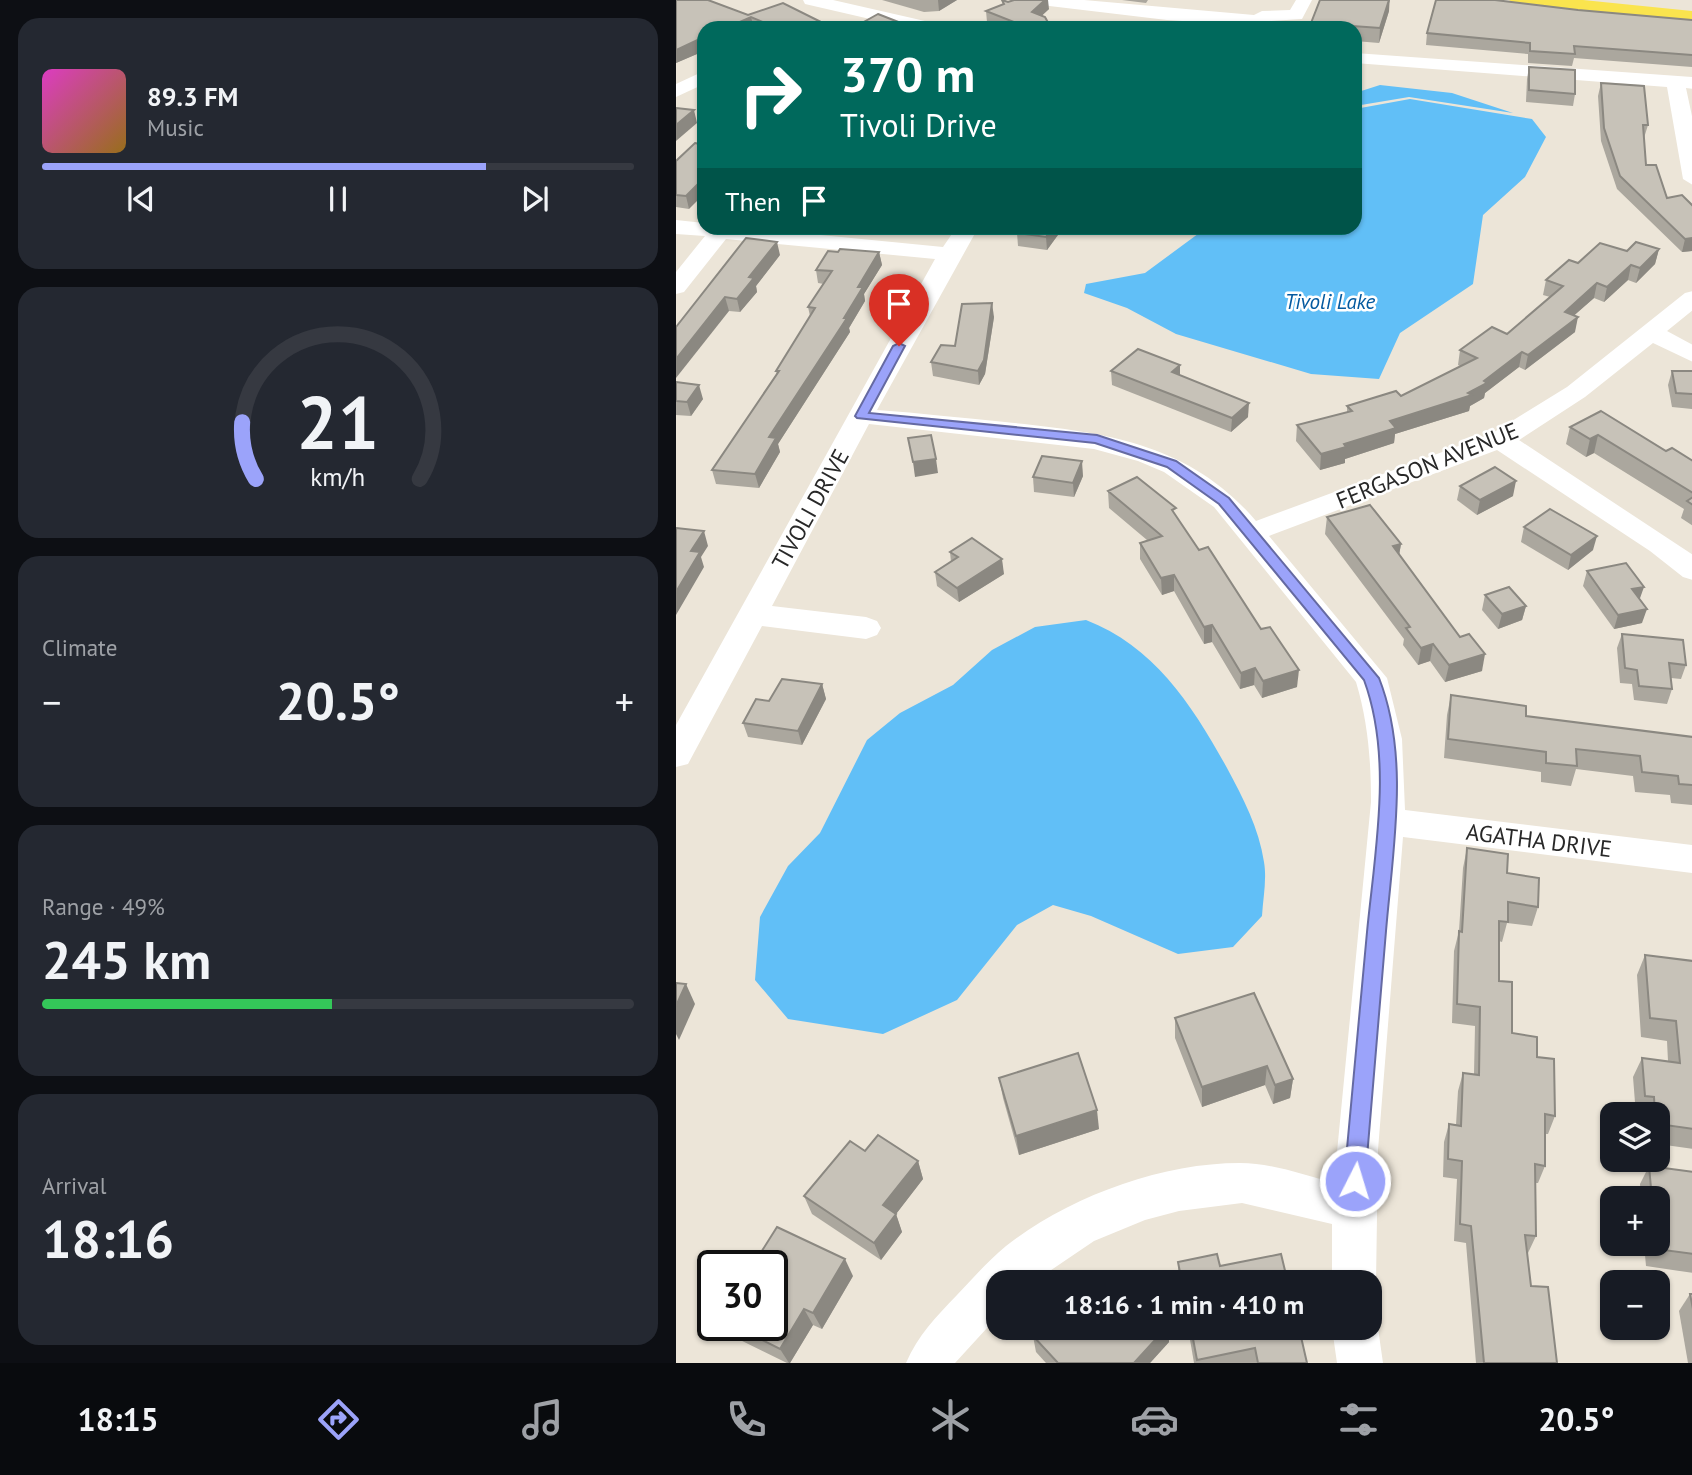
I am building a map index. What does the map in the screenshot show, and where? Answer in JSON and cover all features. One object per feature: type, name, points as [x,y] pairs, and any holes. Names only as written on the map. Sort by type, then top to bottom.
[{"type":"main road","points":[[1519,0],[1693,17]]},
{"type":"main road","points":[[1597,0],[1693,9]]},
{"type":"street","points":[[811,0],[898,21]]},
{"type":"street","points":[[1041,0],[1167,15],[1262,16],[1296,15],[1304,0]]},
{"type":"street","points":[[851,21],[868,15]]},
{"type":"street","points":[[1362,59],[1684,82],[1693,179]]},
{"type":"street","points":[[676,91],[697,80]]},
{"type":"street","points":[[676,227],[697,228]]},
{"type":"street","points":[[676,288],[716,235]]},
{"type":"street","points":[[776,235],[949,254]]},
{"type":"street","name":"TIVOLI DRIVE","points":[[676,755],[949,254],[963,235]]},
{"type":"street","name":"FERGASON AVENUE","points":[[1250,533],[1500,440],[1525,427],[1594,380],[1693,298]]},
{"type":"street","points":[[1650,332],[1693,355]]},
{"type":"street","points":[[861,416],[1097,439],[1145,452],[1172,464],[1205,484],[1224,501],[1371,678],[1383,710],[1388,743],[1386,821],[1352,1208],[1354,1270]]},
{"type":"street","points":[[1500,440],[1660,544],[1693,570]]},
{"type":"street","points":[[752,614],[866,628]]},
{"type":"street","name":"AGATHA DRIVE","points":[[1386,821],[1693,859]]},
{"type":"street","points":[[1016,1270],[1072,1228],[1168,1191],[1244,1183],[1352,1208]]},
{"type":"street","points":[[929,1363],[940,1345],[986,1297]]},
{"type":"street","points":[[1357,1340],[1360,1363]]},
{"type":"water","points":[[1380,85],[1452,93],[1513,113],[1409,97],[1362,105],[1362,91]]},
{"type":"water","name":"Tivoli Lake","points":[[1410,99],[1532,119],[1546,137],[1525,177],[1483,215],[1473,284],[1400,333],[1379,379],[1311,374],[1176,334],[1127,308],[1084,293],[1086,284],[1145,273],[1197,235],[1362,235],[1362,108]]},
{"type":"water","points":[[1086,620],[1132,645],[1152,662],[1185,701],[1214,745],[1244,802],[1262,849],[1265,882],[1262,916],[1233,947],[1178,954],[1091,916],[1053,905],[1017,925],[957,1000],[883,1034],[788,1019],[755,980],[760,917],[788,866],[820,833],[867,740],[900,713],[953,685],[992,650],[1035,627]]},
{"type":"building","points":[[676,0],[708,0],[748,15],[783,3],[819,21],[760,21],[751,17],[742,21],[697,21],[697,40],[676,50]]},
{"type":"building","points":[[1002,0],[1045,0],[1032,12],[1045,17],[1047,21],[1011,21],[986,11],[1004,4]]},
{"type":"building","points":[[1320,0],[1389,0],[1380,28],[1362,27],[1362,21],[1312,21]]},
{"type":"building","points":[[1436,0],[1495,0],[1693,20],[1693,55],[1574,46],[1575,54],[1530,51],[1530,43],[1427,33]]},
{"type":"building","points":[[878,14],[896,21],[866,21]]},
{"type":"building","points":[[1529,67],[1575,70],[1575,94],[1529,90]]},
{"type":"building","points":[[1601,83],[1644,86],[1648,125],[1643,125],[1646,165],[1656,165],[1667,198],[1682,195],[1693,206],[1693,238],[1685,239],[1620,176],[1604,128]]},
{"type":"building","points":[[676,108],[694,110],[676,125]]},
{"type":"building","points":[[697,143],[697,185],[686,196],[676,195],[676,161]]},
{"type":"building","points":[[746,238],[777,242],[749,277],[754,278],[737,299],[725,297],[676,359],[676,327]]},
{"type":"building","points":[[1636,242],[1659,249],[1640,268],[1631,265],[1607,287],[1597,283],[1565,312],[1578,317],[1528,355],[1522,352],[1484,381],[1487,383],[1468,393],[1472,395],[1390,421],[1396,428],[1321,454],[1297,425],[1352,411],[1347,406],[1396,391],[1401,396],[1477,358],[1460,350],[1492,327],[1507,334],[1563,286],[1546,280],[1569,260],[1578,263],[1600,243],[1627,251]]},
{"type":"building","points":[[840,249],[879,252],[858,287],[863,287],[844,318],[847,318],[769,437],[776,438],[755,474],[712,470],[779,371],[776,371],[815,308],[808,307],[832,271],[816,270],[828,251],[838,252]]},
{"type":"building","points":[[992,303],[984,360],[978,371],[931,362],[941,345],[955,346],[962,304]]},
{"type":"building","points":[[1138,349],[1180,365],[1172,372],[1249,403],[1232,418],[1111,371]]},
{"type":"building","points":[[1672,371],[1693,371],[1693,394],[1676,393]]},
{"type":"building","points":[[676,382],[699,385],[687,402],[676,401]]},
{"type":"building","points":[[1601,411],[1666,451],[1672,448],[1693,461],[1693,493],[1598,435],[1590,439],[1570,427]]},
{"type":"building","points":[[931,435],[936,459],[913,462],[908,438]]},
{"type":"building","points":[[1042,456],[1082,461],[1073,483],[1033,477]]},
{"type":"building","points":[[1495,467],[1516,481],[1480,500],[1460,486]]},
{"type":"building","points":[[1137,477],[1176,508],[1172,510],[1199,550],[1208,547],[1261,629],[1270,627],[1299,670],[1263,681],[1255,668],[1241,673],[1212,625],[1204,627],[1174,575],[1161,578],[1140,543],[1162,536],[1108,491]]},
{"type":"building","points":[[1370,505],[1401,544],[1393,546],[1460,637],[1469,634],[1485,654],[1449,665],[1433,644],[1421,648],[1406,628],[1410,627],[1327,517]]},
{"type":"building","points":[[1550,509],[1597,536],[1571,555],[1524,527]]},
{"type":"building","points":[[676,528],[704,531],[691,551],[700,552],[676,592]]},
{"type":"building","points":[[972,538],[1002,559],[957,588],[935,572],[958,557],[950,552]]},
{"type":"building","points":[[1626,563],[1644,587],[1632,589],[1647,609],[1618,615],[1587,571]]},
{"type":"building","points":[[1509,587],[1526,606],[1502,614],[1485,595]]},
{"type":"building","points":[[1622,634],[1683,640],[1686,665],[1669,663],[1672,689],[1639,686],[1637,670],[1625,668]]},
{"type":"building","points":[[782,679],[822,684],[798,731],[743,723],[756,699],[769,701]]},
{"type":"building","points":[[1451,695],[1526,706],[1526,716],[1693,737],[1693,785],[1679,784],[1678,776],[1642,772],[1640,756],[1576,749],[1577,766],[1546,763],[1546,752],[1448,739]]},
{"type":"building","points":[[1467,848],[1508,854],[1507,873],[1539,878],[1538,907],[1508,902],[1508,922],[1499,921],[1499,981],[1512,982],[1512,1033],[1537,1037],[1537,1057],[1554,1059],[1555,1116],[1545,1114],[1545,1166],[1535,1164],[1536,1236],[1525,1235],[1531,1286],[1548,1287],[1557,1363],[1484,1363],[1471,1226],[1460,1224],[1462,1161],[1448,1159],[1449,1124],[1461,1126],[1463,1073],[1479,1075],[1480,1007],[1457,1004],[1459,931],[1462,932]]},
{"type":"building","points":[[1645,955],[1693,961],[1693,1129],[1670,1126],[1670,1102],[1654,1102],[1654,1097],[1645,1096],[1642,1058],[1680,1063],[1676,1021],[1650,1018]]},
{"type":"building","points":[[676,983],[686,984],[676,1006]]},
{"type":"building","points":[[1254,993],[1293,1079],[1275,1085],[1267,1066],[1202,1087],[1175,1018]]},
{"type":"building","points":[[1078,1053],[1097,1110],[1016,1136],[999,1078]]},
{"type":"building","points":[[878,1135],[918,1161],[883,1205],[896,1214],[874,1243],[804,1196],[850,1141],[865,1151]]},
{"type":"building","points":[[1670,1169],[1693,1172],[1693,1254],[1670,1251],[1670,1186],[1651,1186],[1650,1172],[1670,1172]]},
{"type":"building","points":[[777,1227],[845,1259],[813,1313],[804,1309],[788,1336],[788,1250],[762,1250]]},
{"type":"building","points":[[1217,1254],[1220,1266],[1281,1254],[1285,1270],[1180,1270],[1178,1262]]},
{"type":"building","points":[[1037,1340],[1155,1340],[1134,1363],[1058,1363]]},
{"type":"building","points":[[1193,1340],[1302,1340],[1307,1363],[1258,1363],[1255,1348],[1197,1360]]},
{"type":"building","points":[[764,1341],[785,1341],[780,1349]]},
{"type":"route","points":[[899,346],[861,416],[1097,439],[1145,452],[1172,464],[1205,484],[1224,501],[1371,678],[1383,710],[1388,743],[1386,821],[1355,1181]]}]
